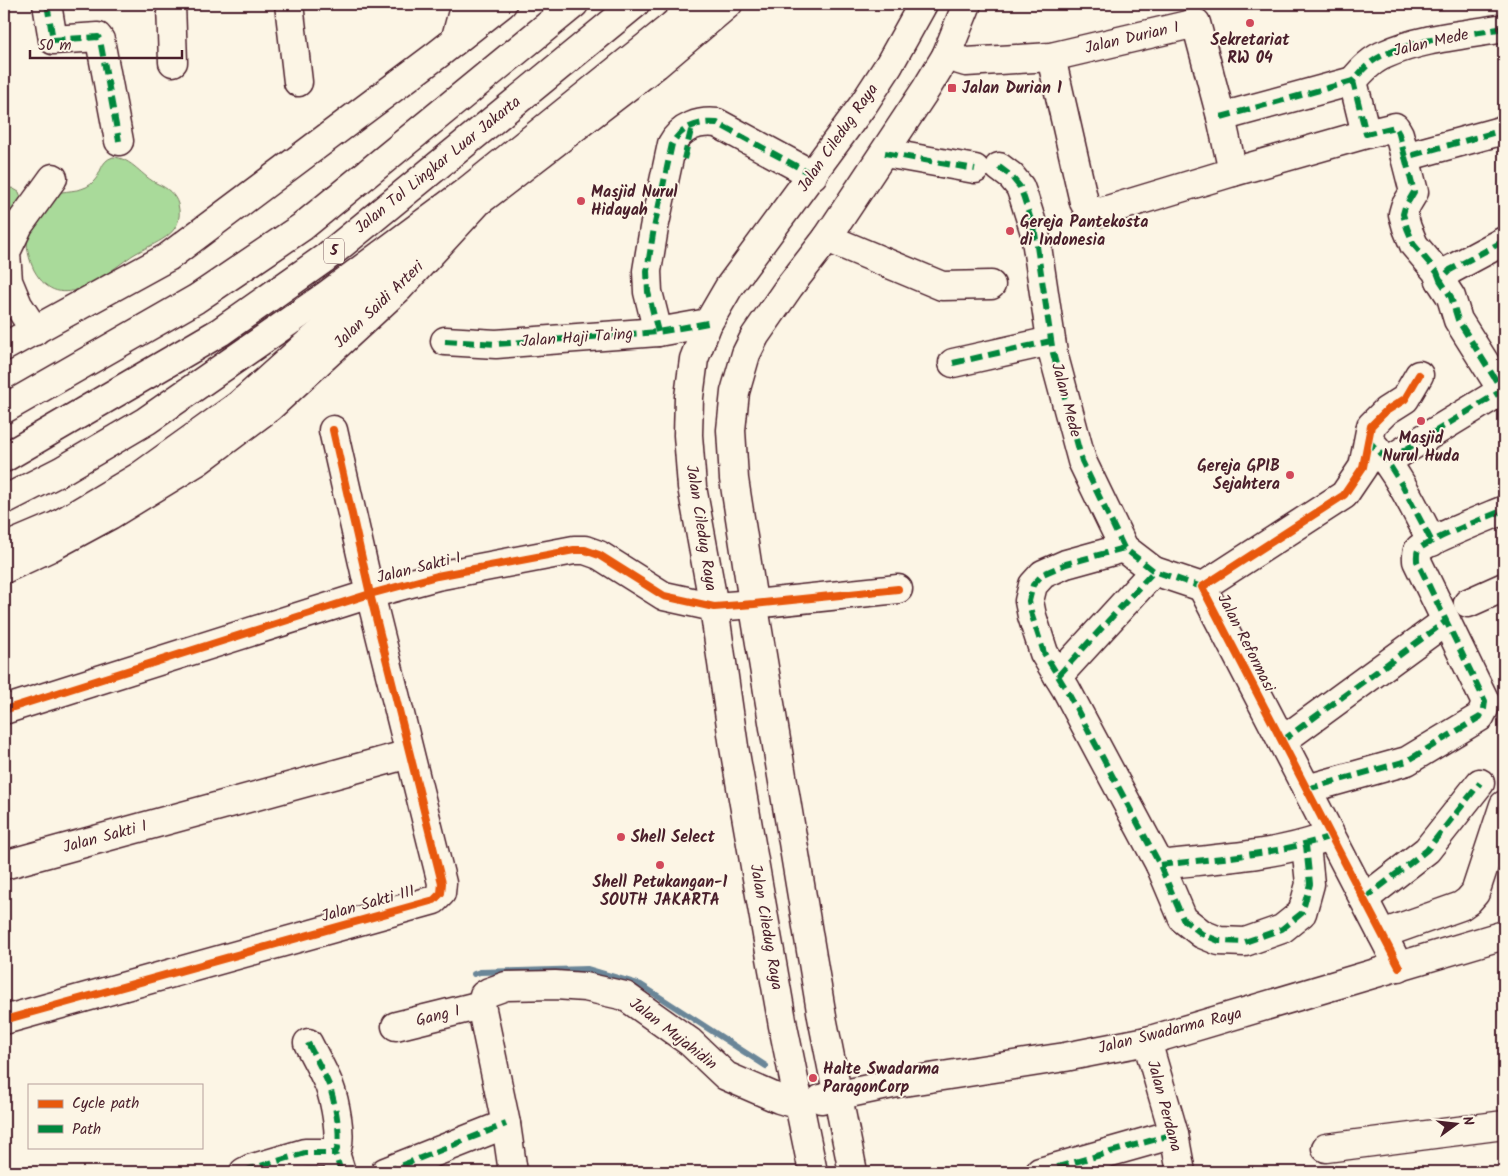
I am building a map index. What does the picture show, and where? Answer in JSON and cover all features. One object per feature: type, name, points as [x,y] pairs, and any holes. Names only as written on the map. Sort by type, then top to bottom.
[{"type":"main road","points":[[47,4],[53,40],[98,38],[100,40],[119,141]]},
{"type":"main road","points":[[171,4],[174,62]]},
{"type":"main road","points":[[289,4],[298,82]]},
{"type":"main road","points":[[455,41],[465,4]]},
{"type":"main road","points":[[4,347],[168,257],[502,4]]},
{"type":"main road","name":"5","points":[[4,409],[196,299],[302,228],[574,4]]},
{"type":"main road","name":"Jalan Tol Lingkar Luar Jakarta","points":[[4,458],[220,332],[325,258],[635,4]]},
{"type":"main road","points":[[4,500],[60,471],[146,421],[327,295],[467,191],[697,4]]},
{"type":"main road","name":"Jalan Saidi Arteri","points":[[4,569],[49,548],[132,502],[198,461],[270,407],[400,288],[478,202],[656,65],[728,4]]},
{"type":"main road","name":"Jalan Ciledug Raya","points":[[813,1172],[787,1050],[734,747],[714,606],[692,487],[688,434],[689,397],[694,359],[708,323],[729,287],[813,174],[889,65],[923,4]]},
{"type":"main road","points":[[853,1172],[830,1054],[754,604],[734,479],[731,430],[735,392],[746,354],[755,336],[789,287],[827,238],[885,153],[946,56],[967,4]]},
{"type":"main road","name":"Jalan Durian I","points":[[946,56],[966,62],[1051,56],[1194,13],[1233,172]]},
{"type":"main road","name":"Jalan Mede","points":[[1353,81],[1362,70],[1384,54],[1432,40],[1504,28]]},
{"type":"main road","points":[[1051,56],[1084,202],[1088,208],[1102,212],[1233,172],[1395,127],[1414,155],[1414,192],[1403,214],[1414,245],[1437,272],[1451,297],[1458,320],[1503,392],[1387,461]]},
{"type":"main road","points":[[1221,117],[1353,81],[1366,134]]},
{"type":"main road","points":[[658,332],[648,292],[647,271],[672,144],[676,136],[692,126],[705,122],[717,123],[813,174]]},
{"type":"main road","points":[[684,159],[692,126]]},
{"type":"main road","points":[[1414,155],[1504,130]]},
{"type":"main road","name":"Jalan Mede","points":[[885,153],[987,168],[1011,176],[1020,187],[1035,233],[1053,353],[1082,461],[1124,548],[1154,571],[1202,587]]},
{"type":"main road","points":[[35,331],[18,305],[8,281],[6,252],[19,225],[52,178]]},
{"type":"main road","points":[[4,548],[56,526],[140,476],[231,411],[427,242],[478,202]]},
{"type":"main road","points":[[827,238],[942,286],[991,285]]},
{"type":"main road","points":[[1440,280],[1450,270],[1504,242]]},
{"type":"main road","name":"Jalan Haji Ta'ing","points":[[445,341],[496,344],[658,332],[708,323]]},
{"type":"main road","points":[[953,364],[1051,341]]},
{"type":"main road","name":"Jalan Reformasi","points":[[1389,948],[1202,587],[1344,495],[1363,467],[1367,438],[1371,426],[1386,411],[1405,399],[1419,375]]},
{"type":"main road","name":"Jalan Sakti III","points":[[4,1020],[434,900],[441,894],[442,883],[370,594],[333,430]]},
{"type":"main road","points":[[1367,438],[1387,461],[1432,542]]},
{"type":"main road","points":[[1307,789],[1407,761],[1480,717],[1485,701],[1417,561],[1416,554],[1419,549],[1432,542],[1504,510]]},
{"type":"main road","points":[[1124,548],[1066,564],[1043,574],[1033,585],[1029,600],[1044,653],[1160,865],[1183,919],[1202,934],[1219,942],[1245,942],[1282,929],[1302,913],[1310,884],[1306,845]]},
{"type":"main road","name":"Jalan Sakti I","points":[[4,710],[370,594],[437,576],[574,550],[585,550],[609,560],[664,596],[714,606],[754,604],[898,589]]},
{"type":"main road","points":[[1058,676],[1154,571]]},
{"type":"main road","points":[[1468,602],[1504,587]]},
{"type":"main road","points":[[1282,741],[1446,621]]},
{"type":"main road","name":"Jalan Sakti I","points":[[4,865],[409,754]]},
{"type":"main road","points":[[1364,898],[1427,850],[1480,784]]},
{"type":"main road","points":[[1389,948],[1448,911],[1468,901],[1475,892],[1504,805]]},
{"type":"main road","points":[[1160,865],[1278,850],[1306,845],[1331,836]]},
{"type":"main road","name":"Jalan Swadarma Raya","points":[[797,1094],[838,1094],[1147,1041],[1389,948],[1504,937]]},
{"type":"main road","name":"Jalan Mujahidin","points":[[481,1005],[484,995],[506,986],[555,985],[585,987],[625,996],[690,1042],[726,1076],[779,1099],[797,1094]]},
{"type":"main road","points":[[481,1005],[506,1124],[513,1172]]},
{"type":"main road","name":"Gang I","points":[[396,1026],[481,1005]]},
{"type":"main road","name":"Jalan Perdana","points":[[1147,1041],[1174,1134],[1181,1172]]},
{"type":"main road","points":[[244,1172],[305,1154],[338,1163],[339,1143],[336,1115],[329,1085],[308,1043]]},
{"type":"main road","points":[[830,1054],[886,1085]]},
{"type":"main road","points":[[844,1126],[863,1098],[886,1085]]},
{"type":"main road","points":[[385,1172],[506,1124]]},
{"type":"main road","points":[[1326,1148],[1504,1125]]},
{"type":"main road","points":[[1040,1172],[1174,1134]]},
{"type":"green space","points":[[113,157],[120,158],[131,164],[175,197],[179,215],[177,224],[173,231],[159,242],[133,255],[96,281],[83,288],[56,291],[45,284],[34,270],[27,247],[29,234],[57,193],[82,189],[90,185],[97,178],[103,164]]},
{"type":"green space","points":[[12,188],[19,192],[22,200],[9,219],[4,220],[4,190]]},
{"type":"waterway","points":[[474,974],[480,972],[587,969],[641,985],[766,1066]]},
{"type":"marked path","points":[[47,4],[53,40],[98,37],[100,40],[119,141]]},
{"type":"marked path","points":[[1504,28],[1414,44],[1381,56],[1364,69],[1353,81],[1366,134],[1395,127],[1399,134],[1405,157],[1504,130]]},
{"type":"marked path","points":[[1221,117],[1353,81]]},
{"type":"marked path","points":[[658,332],[648,292],[647,271],[672,144],[680,133],[697,124],[717,123],[813,175]]},
{"type":"marked path","points":[[684,159],[692,126]]},
{"type":"marked path","points":[[885,153],[975,169]]},
{"type":"marked path","points":[[1405,157],[1414,192],[1403,214],[1414,245],[1437,272],[1440,280]]},
{"type":"marked path","points":[[999,167],[1011,176],[1020,187],[1024,198],[1035,233],[1053,353],[1082,461],[1124,548],[1154,571],[1202,587]]},
{"type":"marked path","points":[[1504,241],[1450,270],[1440,280],[1451,297],[1458,320],[1504,393]]},
{"type":"marked path","points":[[445,341],[496,344],[658,332],[708,323]]},
{"type":"marked path","points":[[953,363],[1051,341]]},
{"type":"marked path","points":[[1387,461],[1503,390]]},
{"type":"marked path","points":[[1367,439],[1387,461],[1432,542]]},
{"type":"marked path","points":[[1307,789],[1407,761],[1480,717],[1485,701],[1417,561],[1417,553],[1424,545],[1434,540],[1504,510]]},
{"type":"marked path","points":[[1124,548],[1066,564],[1043,574],[1033,585],[1029,601],[1044,653],[1066,689],[1160,865],[1183,919],[1202,934],[1219,941],[1245,942],[1282,929],[1302,913],[1310,884],[1306,845]]},
{"type":"marked path","points":[[1058,676],[1154,571]]},
{"type":"marked path","points":[[1282,741],[1446,621]]},
{"type":"marked path","points":[[1364,899],[1427,850],[1480,783]]},
{"type":"marked path","points":[[1160,865],[1268,852],[1331,836]]},
{"type":"marked path","points":[[308,1043],[327,1080],[333,1100],[339,1140],[335,1153],[341,1172]]},
{"type":"marked path","points":[[385,1172],[506,1124]]},
{"type":"marked path","points":[[1040,1172],[1174,1134]]},
{"type":"marked path","points":[[244,1172],[305,1153],[335,1153]]},
{"type":"cycle path","points":[[1399,967],[1202,587],[1344,495],[1363,467],[1371,426],[1386,411],[1405,399],[1419,375]]},
{"type":"cycle path","points":[[4,1020],[434,900],[441,893],[442,883],[370,594],[333,430]]},
{"type":"cycle path","points":[[4,710],[370,594],[437,576],[574,550],[585,550],[599,555],[664,596],[714,607],[898,589]]},
{"type":"place","name":"Sekretariat RW 04","points":[[1250,23]]},
{"type":"place","name":"Jalan Durian 1","points":[[952,88]]},
{"type":"place","name":"Masjid Nurul Hidayah","points":[[581,201]]},
{"type":"place","name":"Gereja Pantekosta di Indonesia","points":[[1010,231]]},
{"type":"place","name":"Masjid Nurul Huda","points":[[1421,421]]},
{"type":"place","name":"Gereja GPIB Sejahtera","points":[[1290,475]]},
{"type":"place","name":"Shell Select","points":[[621,837]]},
{"type":"place","name":"Shell Petukangan-1 SOUTH JAKARTA","points":[[660,865]]},
{"type":"place","name":"Halte Swadarma ParagonCorp","points":[[813,1078]]}]
